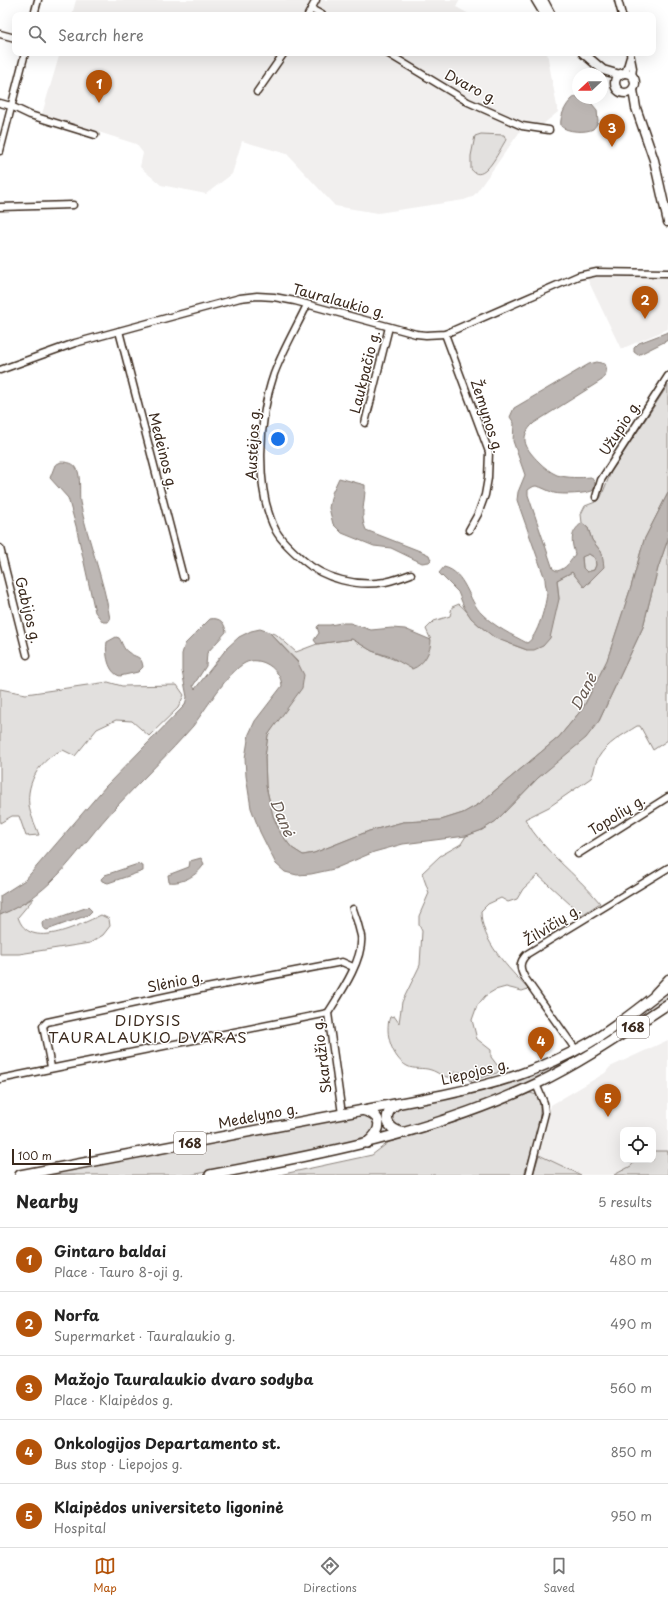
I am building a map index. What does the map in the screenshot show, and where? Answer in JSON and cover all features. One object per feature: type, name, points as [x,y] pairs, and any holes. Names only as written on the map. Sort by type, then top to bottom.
[{"type":"main road","points":[[536,0],[542,12]]},
{"type":"main road","points":[[543,0],[549,12]]},
{"type":"main road","points":[[581,56],[594,68]]},
{"type":"main road","points":[[587,56],[603,70],[635,81],[633,90],[636,108],[644,128],[657,172],[668,222]]},
{"type":"main road","points":[[608,75],[623,77]]},
{"type":"main road","points":[[623,77],[617,88],[624,93],[636,108]]},
{"type":"main road","points":[[624,93],[633,90]]},
{"type":"main road","name":"Liepojos g.","points":[[360,1110],[457,1092],[507,1080],[529,1072],[576,1050],[602,1035],[668,986]]},
{"type":"main road","name":"168","points":[[210,1175],[366,1144],[406,1133],[478,1109],[536,1084],[578,1061],[668,1004]]},
{"type":"main road","points":[[398,1103],[390,1108],[387,1115],[388,1122],[390,1127],[397,1132],[406,1133]]},
{"type":"main road","points":[[360,1110],[370,1112],[376,1116],[379,1122],[375,1137],[366,1144]]},
{"type":"main road","name":"Medelyno g.","points":[[20,1175],[360,1110]]},
{"type":"street","points":[[35,12],[38,0]]},
{"type":"street","points":[[309,12],[316,0]]},
{"type":"street","points":[[618,0],[621,12]]},
{"type":"street","points":[[0,34],[12,37]]},
{"type":"street","points":[[0,151],[24,56]]},
{"type":"street","points":[[257,92],[282,56]]},
{"type":"street","name":"Dvaro g.","points":[[392,56],[468,102],[522,126],[549,130]]},
{"type":"street","points":[[623,77],[633,68],[630,56]]},
{"type":"street","points":[[0,103],[11,106],[30,115],[95,135]]},
{"type":"street","points":[[0,207],[73,205]]},
{"type":"street","name":"Tauralaukio g.","points":[[0,370],[75,342],[240,298],[274,297],[426,336],[445,334],[578,276],[597,272],[668,273]]},
{"type":"street","name":"Austėjos g.","points":[[307,305],[274,373],[265,408],[261,474],[262,488],[272,521],[277,532],[294,552],[308,564],[324,573],[342,580],[373,583],[386,582],[412,574]]},
{"type":"street","name":"Laukpačio g.","points":[[365,423],[389,327]]},
{"type":"street","name":"Medeinos g.","points":[[119,331],[183,577]]},
{"type":"street","name":"Žemynos g.","points":[[445,334],[489,452],[488,478],[485,494],[478,514],[469,530]]},
{"type":"street","name":"Užupio g.","points":[[596,496],[602,480],[668,376]]},
{"type":"street","name":"Gabijos g.","points":[[0,548],[28,655]]},
{"type":"street","name":"Topolių g.","points":[[578,854],[668,797]]},
{"type":"street","name":"Žilvičių g.","points":[[576,1050],[525,978],[520,966],[522,959],[527,954],[668,868]]},
{"type":"street","name":"Skardžio g.","points":[[342,1114],[328,1013],[358,956],[361,937],[353,909]]},
{"type":"street","name":"Slėnio g.","points":[[51,1067],[43,1026],[47,1022],[201,989],[342,962],[353,967]]},
{"type":"street","points":[[641,1006],[668,978]]},
{"type":"street","points":[[0,1078],[328,1013]]},
{"type":"street","points":[[529,1175],[544,1113],[544,1102],[536,1084]]},
{"type":"shaded area","points":[[76,0],[460,0],[456,7],[465,12],[73,12]]},
{"type":"shaded area","points":[[59,56],[548,56],[558,112],[542,125],[521,130],[472,197],[464,200],[378,213],[335,206],[287,154],[242,141],[232,174],[206,194],[161,185],[140,167],[143,153],[136,144],[42,114]]},
{"type":"shaded area","points":[[572,100],[572,104],[592,104],[597,110],[598,121],[593,129],[576,131],[567,130],[561,126],[561,118],[567,104]]},
{"type":"shaded area","points":[[481,134],[504,135],[506,140],[486,170],[481,173],[476,173],[471,169],[471,156],[475,136]]},
{"type":"shaded area","points":[[597,274],[668,276],[668,329],[621,349],[586,276]]},
{"type":"shaded area","points":[[668,332],[668,340],[638,355],[634,352],[634,348],[639,343]]},
{"type":"shaded area","points":[[597,362],[605,364],[606,372],[602,380],[534,423],[529,428],[525,439],[531,453],[547,469],[557,475],[565,477],[591,477],[595,483],[594,490],[581,493],[558,494],[536,486],[528,490],[528,495],[553,569],[557,571],[566,567],[572,559],[575,554],[572,541],[573,533],[582,523],[588,528],[592,540],[602,553],[604,567],[584,587],[572,572],[557,580],[559,599],[550,638],[543,646],[534,650],[527,650],[495,638],[480,626],[471,618],[464,607],[458,592],[439,573],[444,567],[451,570],[462,581],[473,602],[487,619],[527,643],[531,640],[541,620],[547,591],[545,579],[517,500],[518,492],[525,475],[513,441],[514,423],[510,417],[514,408],[589,364]],"holes":[[[589,554],[595,558],[596,565],[594,570],[587,572],[583,568],[582,557]]]},
{"type":"shaded area","points":[[668,385],[668,493],[644,540],[631,587],[607,661],[583,708],[559,737],[479,804],[463,813],[441,820],[403,822],[369,831],[314,853],[303,855],[292,848],[281,834],[273,816],[266,786],[265,757],[268,735],[277,721],[298,662],[269,632],[277,635],[296,652],[317,644],[352,639],[372,651],[398,661],[431,640],[426,629],[434,621],[450,616],[452,607],[459,604],[477,624],[485,630],[508,643],[527,650],[559,599],[557,580],[572,572],[576,577],[589,584],[602,553],[592,540],[588,528],[582,523],[581,514],[585,506],[598,501],[601,497],[611,472]]},
{"type":"shaded area","points":[[61,462],[72,464],[76,467],[78,472],[80,502],[87,532],[104,589],[110,619],[108,622],[103,622],[95,612],[76,526],[68,498],[50,478],[55,465]]},
{"type":"shaded area","points":[[339,478],[365,485],[363,519],[366,530],[425,553],[429,555],[431,560],[429,562],[422,563],[391,548],[374,546],[342,533],[333,524],[329,508],[332,493]]},
{"type":"shaded area","points":[[668,493],[668,539],[658,568],[643,627],[599,721],[586,738],[538,778],[496,821],[482,830],[466,836],[403,844],[374,852],[334,869],[311,874],[297,875],[285,872],[276,864],[260,832],[251,808],[245,758],[249,734],[255,721],[282,686],[281,680],[274,669],[263,662],[251,661],[245,663],[231,674],[193,726],[116,807],[51,882],[36,895],[19,906],[0,915],[0,896],[25,880],[106,786],[185,705],[187,697],[182,671],[182,654],[185,644],[210,619],[217,619],[221,621],[226,632],[207,653],[206,666],[193,686],[195,689],[227,648],[239,637],[251,631],[260,629],[269,632],[298,663],[304,675],[302,688],[268,735],[265,757],[266,786],[273,816],[281,834],[292,848],[303,855],[314,853],[369,831],[403,822],[441,820],[463,813],[479,804],[559,737],[583,708],[607,660],[631,587],[644,540]]},
{"type":"shaded area","points":[[668,539],[668,740],[653,750],[640,726],[637,726],[606,748],[597,760],[591,778],[549,807],[525,819],[541,842],[600,903],[582,915],[538,875],[523,889],[517,899],[508,902],[501,898],[488,904],[481,911],[482,922],[491,944],[497,954],[528,989],[522,991],[506,987],[495,990],[485,996],[477,1006],[472,1020],[477,1039],[491,1050],[491,1057],[500,1069],[497,1073],[470,1081],[460,1072],[455,1072],[451,1077],[448,1077],[428,1069],[407,1066],[393,1051],[389,1037],[388,1023],[390,1017],[394,1016],[399,1023],[402,1002],[420,965],[422,931],[419,925],[419,916],[429,893],[422,873],[440,856],[461,844],[466,836],[482,830],[496,821],[538,778],[599,721],[643,627],[658,568]]},
{"type":"shaded area","points":[[589,554],[595,558],[596,565],[594,570],[587,572],[583,568],[582,556]]},
{"type":"shaded area","points":[[350,623],[371,630],[392,628],[405,629],[431,640],[430,649],[423,661],[412,669],[391,657],[372,651],[352,639],[317,644],[314,640],[319,633],[317,627],[319,625]]},
{"type":"shaded area","points":[[116,637],[119,638],[126,651],[141,660],[143,667],[138,672],[120,676],[110,667],[106,646],[107,642]]},
{"type":"shaded area","points":[[108,682],[122,686],[177,685],[184,695],[178,708],[149,736],[132,721],[116,720],[97,729],[75,756],[63,750],[48,759],[37,772],[30,788],[29,796],[31,813],[39,835],[26,836],[19,816],[12,816],[0,823],[0,689],[26,694]]},
{"type":"shaded area","points":[[201,858],[204,864],[194,875],[179,882],[169,882],[168,875],[189,867],[190,861]]},
{"type":"shaded area","points":[[138,864],[143,866],[143,871],[108,883],[102,881],[101,879],[105,875]]},
{"type":"shaded area","points":[[34,898],[18,917],[24,927],[33,933],[55,933],[101,915],[109,919],[110,926],[103,935],[90,943],[19,954],[0,954],[0,915]]},
{"type":"shaded area","points":[[88,907],[92,911],[88,915],[47,930],[43,928],[43,921],[57,918]]},
{"type":"shaded area","points":[[668,990],[668,1000],[628,1026],[547,1074],[481,1104],[405,1130],[394,1127],[390,1114],[393,1109],[501,1086],[551,1067]]},
{"type":"shaded area","points":[[668,1040],[668,1151],[656,1151],[656,1127],[620,1127],[620,1163],[634,1163],[631,1166],[614,1175],[581,1175],[539,1155],[551,1105],[605,1073],[610,1067]]},
{"type":"shaded area","points":[[530,1093],[537,1095],[540,1103],[540,1113],[536,1135],[524,1175],[279,1175],[372,1155],[389,1142],[456,1122]]},
{"type":"shaded area","points":[[363,1114],[373,1117],[376,1130],[367,1138],[295,1155],[191,1175],[40,1175]]},
{"type":"shaded area","points":[[656,1151],[668,1151],[668,1175],[614,1175],[631,1166],[634,1163],[656,1163]]},
{"type":"shaded area","points":[[539,1155],[581,1175],[533,1175]]},
{"type":"place","name":"Gintaro baldai","points":[[99,103]]},
{"type":"place","name":"Mažojo Tauralaukio dvaro sodyba","points":[[612,147]]},
{"type":"place","name":"Norfa","points":[[645,319]]},
{"type":"place","name":"Onkologijos Departamento st.","points":[[541,1060]]},
{"type":"place","name":"Klaipėdos universiteto ligoninė","points":[[608,1117]]},
{"type":"district","name":"DIDYSIS TAURALAUKIO DVARAS","points":[[148,1030]]},
{"type":"water label","name":"Danė","points":[[584,692]]},
{"type":"water label","name":"Danė","points":[[282,818]]}]
